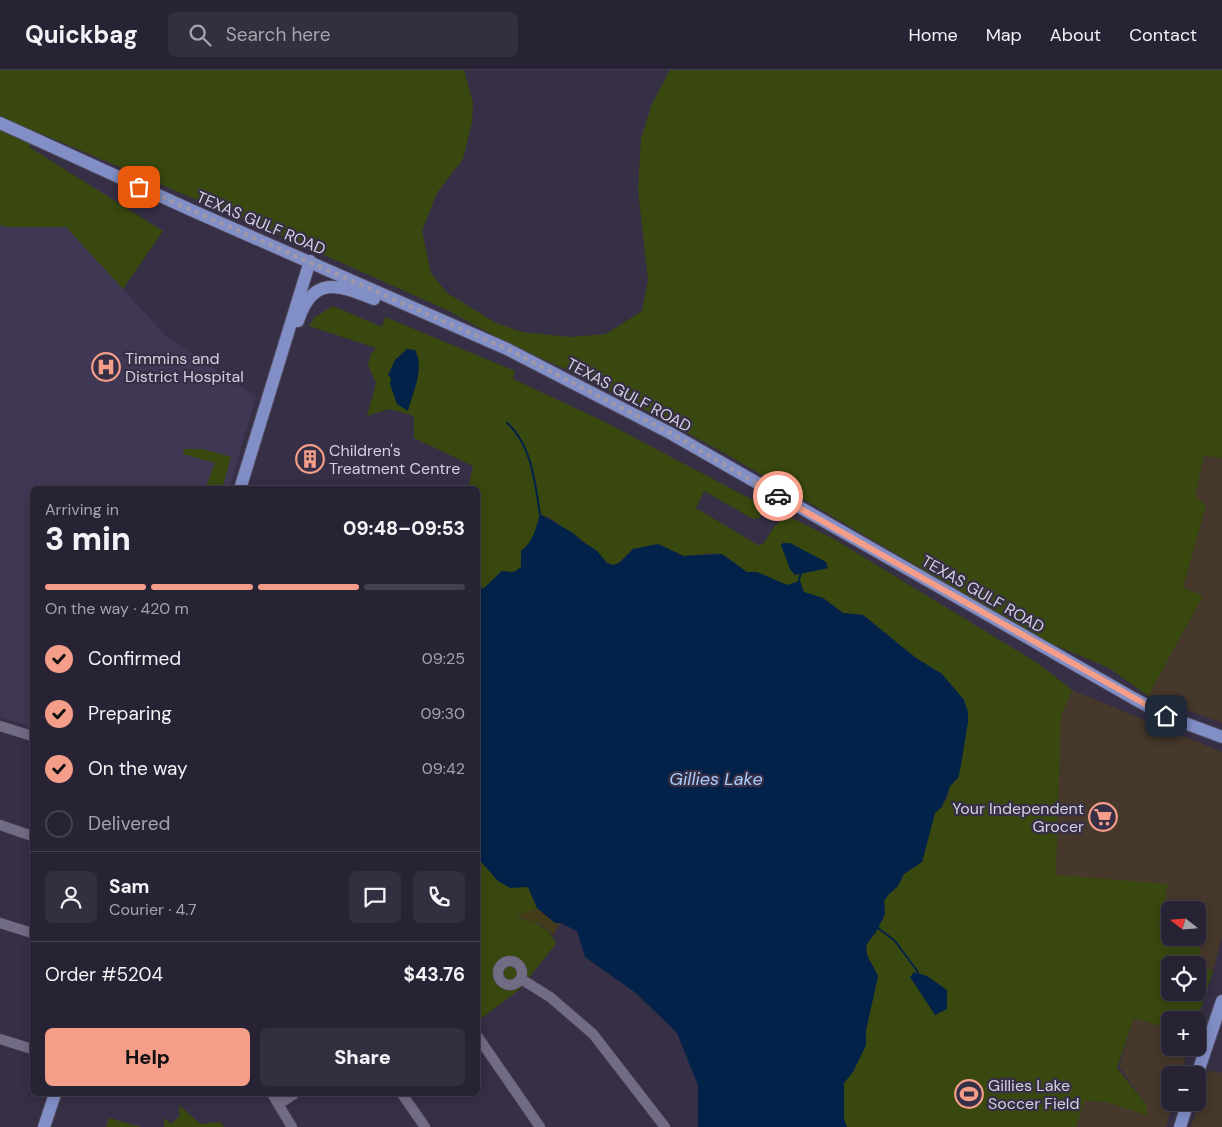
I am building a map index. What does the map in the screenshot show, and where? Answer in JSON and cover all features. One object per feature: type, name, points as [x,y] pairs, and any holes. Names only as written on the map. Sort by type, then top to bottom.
[{"type":"main road","name":"TEXAS GULF ROAD","points":[[0,123],[191,210],[507,349],[670,433],[1166,716],[1222,737]]},
{"type":"main road","points":[[241,486],[276,366],[310,261]]},
{"type":"main road","points":[[276,366],[288,349],[306,302],[315,292],[325,286],[340,286],[388,304],[413,308]]},
{"type":"main road","points":[[1199,1066],[1222,1001]]},
{"type":"main road","points":[[44,1127],[54,1096]]},
{"type":"main road","points":[[1180,1127],[1185,1111]]},
{"type":"street","points":[[0,726],[30,735]]},
{"type":"street","points":[[0,825],[30,835]]},
{"type":"street","points":[[0,923],[30,932]]},
{"type":"street","points":[[520,979],[550,997],[593,1034],[665,1127]]},
{"type":"street","points":[[0,1039],[30,1048]]},
{"type":"street","points":[[480,1040],[540,1127]]},
{"type":"street","points":[[273,1096],[292,1127]]},
{"type":"street","points":[[279,1104],[291,1096]]},
{"type":"street","points":[[403,1096],[426,1127]]},
{"type":"shaded area","name":"Timmins and District Hospital","points":[[0,224],[7,227],[66,227],[167,337],[256,397],[230,486],[30,486],[30,726],[0,717]]},
{"type":"shaded area","points":[[1204,456],[1222,458],[1222,723],[1148,696],[1203,596],[1183,587],[1206,506],[1195,496]]},
{"type":"shaded area","points":[[1072,690],[1222,752],[1222,938],[1213,971],[1206,969],[1206,956],[1199,956],[1200,946],[1206,946],[1206,901],[1161,901],[1161,925],[1056,875],[1061,716]]},
{"type":"shaded area","points":[[1134,1018],[1161,1026],[1161,1056],[1186,1056],[1183,1066],[1161,1066],[1161,1111],[1171,1111],[1166,1127],[1076,1127],[1085,1101],[1106,1102],[1147,1114],[1147,1105],[1119,1067]]},
{"type":"shaded area","points":[[1209,1070],[1222,1073],[1222,1127],[1191,1127],[1196,1111],[1206,1111],[1206,1080]]},
{"type":"green space","points":[[0,70],[464,70],[473,103],[472,122],[463,159],[437,193],[422,231],[431,273],[447,293],[496,323],[522,332],[570,337],[606,334],[642,311],[648,280],[638,190],[641,138],[652,104],[670,70],[1222,70],[1222,458],[1204,456],[1195,496],[1206,506],[1183,587],[1203,596],[1148,696],[1109,668],[1045,641],[726,454],[588,379],[509,344],[449,311],[275,233],[37,132],[29,147],[163,231],[123,289],[66,227],[7,227],[0,225]]},
{"type":"green space","points":[[333,306],[382,327],[385,317],[515,371],[513,379],[603,421],[766,507],[759,518],[753,519],[704,491],[696,508],[758,545],[763,544],[774,527],[786,515],[834,539],[1039,664],[1072,690],[1061,716],[1056,875],[1168,884],[1164,901],[1161,901],[1159,925],[1161,926],[1161,946],[1200,946],[1199,956],[1161,956],[1161,1001],[1203,1001],[1200,1011],[1161,1011],[1161,1026],[1134,1018],[1117,1068],[1147,1105],[1147,1115],[1106,1102],[1085,1101],[1076,1127],[847,1127],[844,1120],[844,1083],[853,1072],[866,1045],[866,1030],[878,976],[867,955],[866,945],[876,932],[885,914],[884,901],[888,895],[898,886],[904,874],[922,862],[935,813],[947,799],[950,786],[958,778],[963,750],[964,700],[942,674],[916,658],[863,615],[843,613],[823,598],[803,592],[800,581],[787,585],[757,572],[747,572],[728,558],[716,553],[684,556],[658,544],[633,549],[619,563],[613,565],[607,563],[597,551],[547,516],[528,546],[521,551],[521,567],[514,573],[502,571],[483,589],[480,587],[480,486],[469,486],[473,466],[414,438],[414,416],[389,409],[367,416],[376,383],[368,365],[371,354],[376,348],[309,326],[315,317]]},
{"type":"green space","points":[[184,449],[203,449],[231,457],[223,486],[206,486],[215,463],[183,454]]},
{"type":"green space","points":[[480,860],[498,881],[528,887],[537,908],[517,917],[535,923],[545,929],[556,944],[520,989],[480,1019]]},
{"type":"green space","points":[[1206,969],[1213,971],[1206,992]]},
{"type":"green space","points":[[179,1105],[200,1124],[220,1122],[224,1127],[164,1127],[164,1118],[171,1124],[180,1116]]},
{"type":"green space","points":[[109,1118],[141,1127],[106,1127]]},
{"type":"sand","points":[[537,908],[560,923],[553,935],[542,925],[516,916]]},
{"type":"water","points":[[407,349],[415,350],[419,364],[417,380],[408,411],[397,404],[390,384],[391,378],[388,375],[395,360]]},
{"type":"water","name":"Gillies Lake","points":[[540,514],[573,533],[597,551],[607,563],[613,565],[619,563],[633,549],[658,544],[684,556],[722,554],[747,572],[757,572],[787,585],[800,581],[804,592],[823,598],[843,613],[863,615],[916,658],[942,674],[964,700],[968,712],[968,722],[958,778],[950,786],[942,807],[935,813],[922,862],[904,874],[898,886],[888,895],[884,901],[885,914],[876,932],[866,945],[867,955],[878,976],[866,1030],[866,1045],[853,1072],[844,1083],[844,1120],[847,1127],[698,1127],[698,1085],[677,1033],[636,993],[585,957],[577,931],[561,923],[555,923],[537,908],[528,887],[510,888],[498,881],[480,860],[480,587],[483,589],[502,571],[514,572],[521,567],[521,551],[531,539]]},
{"type":"water","points":[[783,543],[790,543],[826,562],[828,568],[795,575],[790,569],[781,545]]},
{"type":"water","points":[[914,972],[927,976],[947,990],[947,1009],[935,1015],[910,977]]},
{"type":"waterway","points":[[507,423],[522,442],[527,453],[534,477],[540,514]]},
{"type":"waterway","points":[[798,583],[801,573]]},
{"type":"waterway","points":[[878,928],[895,941],[918,972]]},
{"type":"way so far","points":[[139,187],[507,349],[670,433],[778,496]]},
{"type":"place","name":"Timmins and District Hospital","points":[[106,367]]},
{"type":"place","name":"Children's Treatment Centre","points":[[310,459]]},
{"type":"place","name":"Your Independent Grocer","points":[[1103,817]]},
{"type":"place","name":"Gillies Lake Soccer Field","points":[[969,1094]]},
{"type":"route","points":[[778,496],[1092,676],[1166,716]]}]
